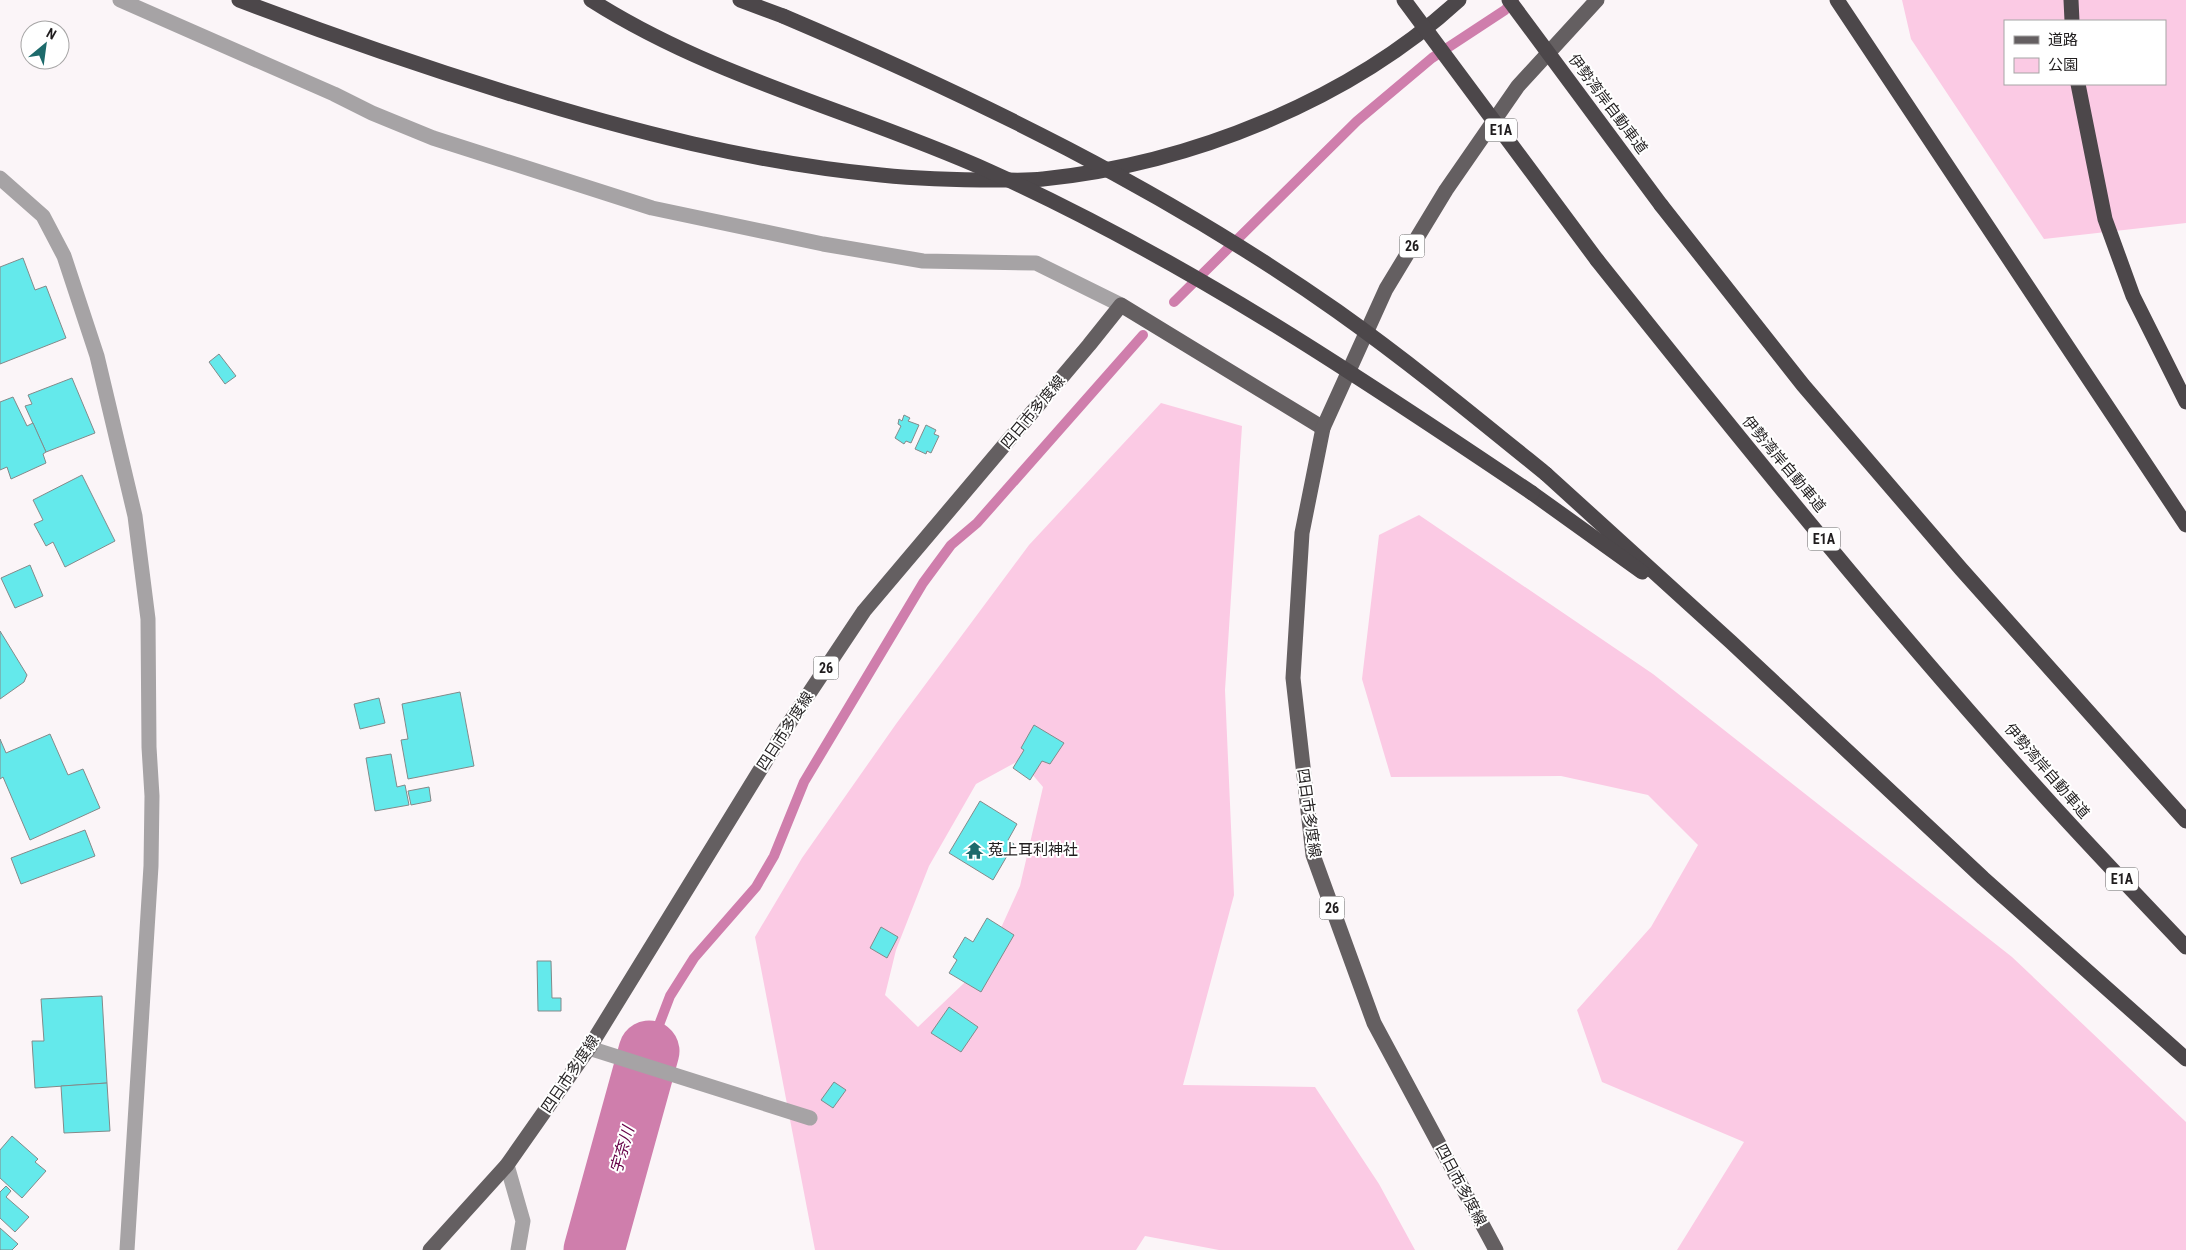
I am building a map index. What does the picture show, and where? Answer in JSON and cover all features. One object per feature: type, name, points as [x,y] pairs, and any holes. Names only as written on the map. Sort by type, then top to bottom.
[{"type":"highway","points":[[239,0],[422,67],[561,110],[696,146],[818,169],[929,180],[1041,180],[1147,162],[1225,138],[1298,107],[1370,68],[1459,0]]},
{"type":"highway","points":[[591,0],[671,44],[897,132],[989,171],[1097,222],[1199,278],[1306,342],[1532,493],[1636,567],[1731,642]]},
{"type":"highway","points":[[740,0],[783,16],[906,69],[1014,121],[1122,178],[1226,239],[1336,311],[1441,389],[1546,474],[1731,642],[1983,878],[2186,1059]]},
{"type":"highway","name":"伊勢湾岸自動車道","points":[[1404,0],[1597,260],[1742,442],[1901,630],[2058,811],[2186,948]]},
{"type":"highway","name":"伊勢湾岸自動車道","points":[[1509,0],[1661,205],[1804,385],[2117,746],[2186,821]]},
{"type":"highway","points":[[1837,0],[2186,525]]},
{"type":"highway","points":[[2071,0],[2072,20]]},
{"type":"highway","points":[[2078,85],[2088,142],[2105,219],[2133,296],[2186,402]]},
{"type":"main road","name":"四日市多度線","points":[[1496,1250],[1374,1023],[1313,855],[1292,678],[1302,532],[1323,428],[1386,289],[1446,190],[1518,86],[1598,0]]},
{"type":"main road","points":[[1121,305],[1323,428]]},
{"type":"main road","name":"四日市多度線","points":[[430,1250],[507,1165],[589,1048],[786,728],[864,611],[1121,305]]},
{"type":"street","points":[[120,0],[334,94],[372,114],[433,138],[643,205],[823,244],[923,261],[1036,263],[1121,305]]},
{"type":"street","points":[[0,178],[43,216],[64,256],[97,356],[135,516],[148,619],[149,747],[152,796],[151,866],[127,1250]]},
{"type":"street","points":[[589,1048],[810,1118]]},
{"type":"street","points":[[507,1165],[523,1221],[518,1250]]},
{"type":"green space","points":[[1902,0],[2186,0],[2186,223],[2044,239],[1911,39]]},
{"type":"green space","points":[[1161,403],[1242,426],[1225,690],[1234,895],[1183,1085],[1315,1087],[1379,1184],[1415,1250],[1219,1250],[1145,1236],[1136,1250],[815,1250],[755,937],[802,858],[896,724],[1029,545]],"holes":[[[1020,760],[1043,787],[1020,886],[985,963],[918,1027],[885,995],[896,950],[929,866],[976,784]]]},
{"type":"green space","points":[[1419,515],[1653,674],[2012,957],[2186,1122],[2186,1250],[1677,1250],[1744,1142],[1602,1082],[1577,1010],[1651,927],[1698,845],[1648,795],[1561,776],[1391,777],[1362,679],[1379,535]]},
{"type":"building","points":[[23,258],[35,290],[46,286],[66,338],[0,364],[0,267]]},
{"type":"building","points":[[219,354],[236,376],[225,384],[209,362]]},
{"type":"building","points":[[72,378],[95,433],[46,452],[25,406],[32,404],[28,395]]},
{"type":"building","points":[[13,397],[27,426],[33,423],[46,452],[43,454],[46,463],[11,479],[7,467],[0,470],[0,402]]},
{"type":"building","points":[[904,415],[910,418],[908,421],[919,425],[911,443],[906,441],[904,444],[895,438],[901,426],[898,424],[899,419],[902,421]]},
{"type":"building","points":[[926,425],[936,430],[934,434],[939,436],[931,453],[927,451],[926,454],[915,449]]},
{"type":"building","points":[[82,475],[115,541],[65,567],[53,542],[46,546],[34,524],[43,520],[33,500]]},
{"type":"building","points":[[30,565],[43,596],[15,608],[1,578]]},
{"type":"building","points":[[0,631],[27,675],[24,682],[0,699]]},
{"type":"building","points":[[460,692],[474,766],[408,779],[401,740],[408,739],[402,704]]},
{"type":"building","points":[[379,698],[385,723],[360,729],[354,704]]},
{"type":"building","points":[[1034,725],[1064,743],[1050,764],[1042,761],[1030,780],[1013,768],[1024,750],[1021,748]]},
{"type":"building","points":[[50,734],[68,775],[83,769],[100,808],[30,840],[3,777],[0,779],[0,739],[6,753]]},
{"type":"building","points":[[391,754],[397,787],[405,785],[409,805],[375,811],[366,758]]},
{"type":"building","points":[[429,787],[431,801],[411,805],[408,791]]},
{"type":"building","points":[[980,801],[1017,824],[1008,840],[1014,844],[993,880],[949,853]]},
{"type":"building","points":[[85,830],[95,856],[21,884],[11,858]]},
{"type":"building","points":[[987,918],[1014,935],[981,992],[949,973],[957,960],[953,957],[965,937],[973,942]]},
{"type":"building","points":[[881,927],[898,937],[887,958],[870,948]]},
{"type":"building","points":[[537,961],[551,961],[552,998],[561,998],[561,1011],[538,1011]]},
{"type":"building","points":[[102,996],[107,1083],[35,1088],[32,1041],[44,1041],[41,999]]},
{"type":"building","points":[[949,1007],[978,1027],[961,1052],[931,1033]]},
{"type":"building","points":[[834,1082],[846,1090],[833,1108],[821,1100]]},
{"type":"building","points":[[107,1083],[110,1131],[64,1133],[61,1086]]},
{"type":"building","points":[[12,1136],[38,1159],[35,1162],[46,1171],[22,1198],[0,1178],[0,1150]]},
{"type":"building","points":[[6,1186],[11,1191],[6,1197],[29,1217],[15,1232],[0,1218],[0,1192]]},
{"type":"building","points":[[0,1228],[18,1244],[12,1250],[0,1250]]},
{"type":"waterway","points":[[1174,302],[1357,121],[1432,58],[1505,10],[1514,0]]},
{"type":"waterway","points":[[649,1051],[670,996],[694,958],[756,887],[774,856],[804,782],[923,583],[951,545],[977,523],[1143,335]]},
{"type":"waterway","name":"宇奈川","points":[[594,1250],[649,1051]]},
{"type":"place","name":"菟上耳利神社","points":[[974,850]]}]
